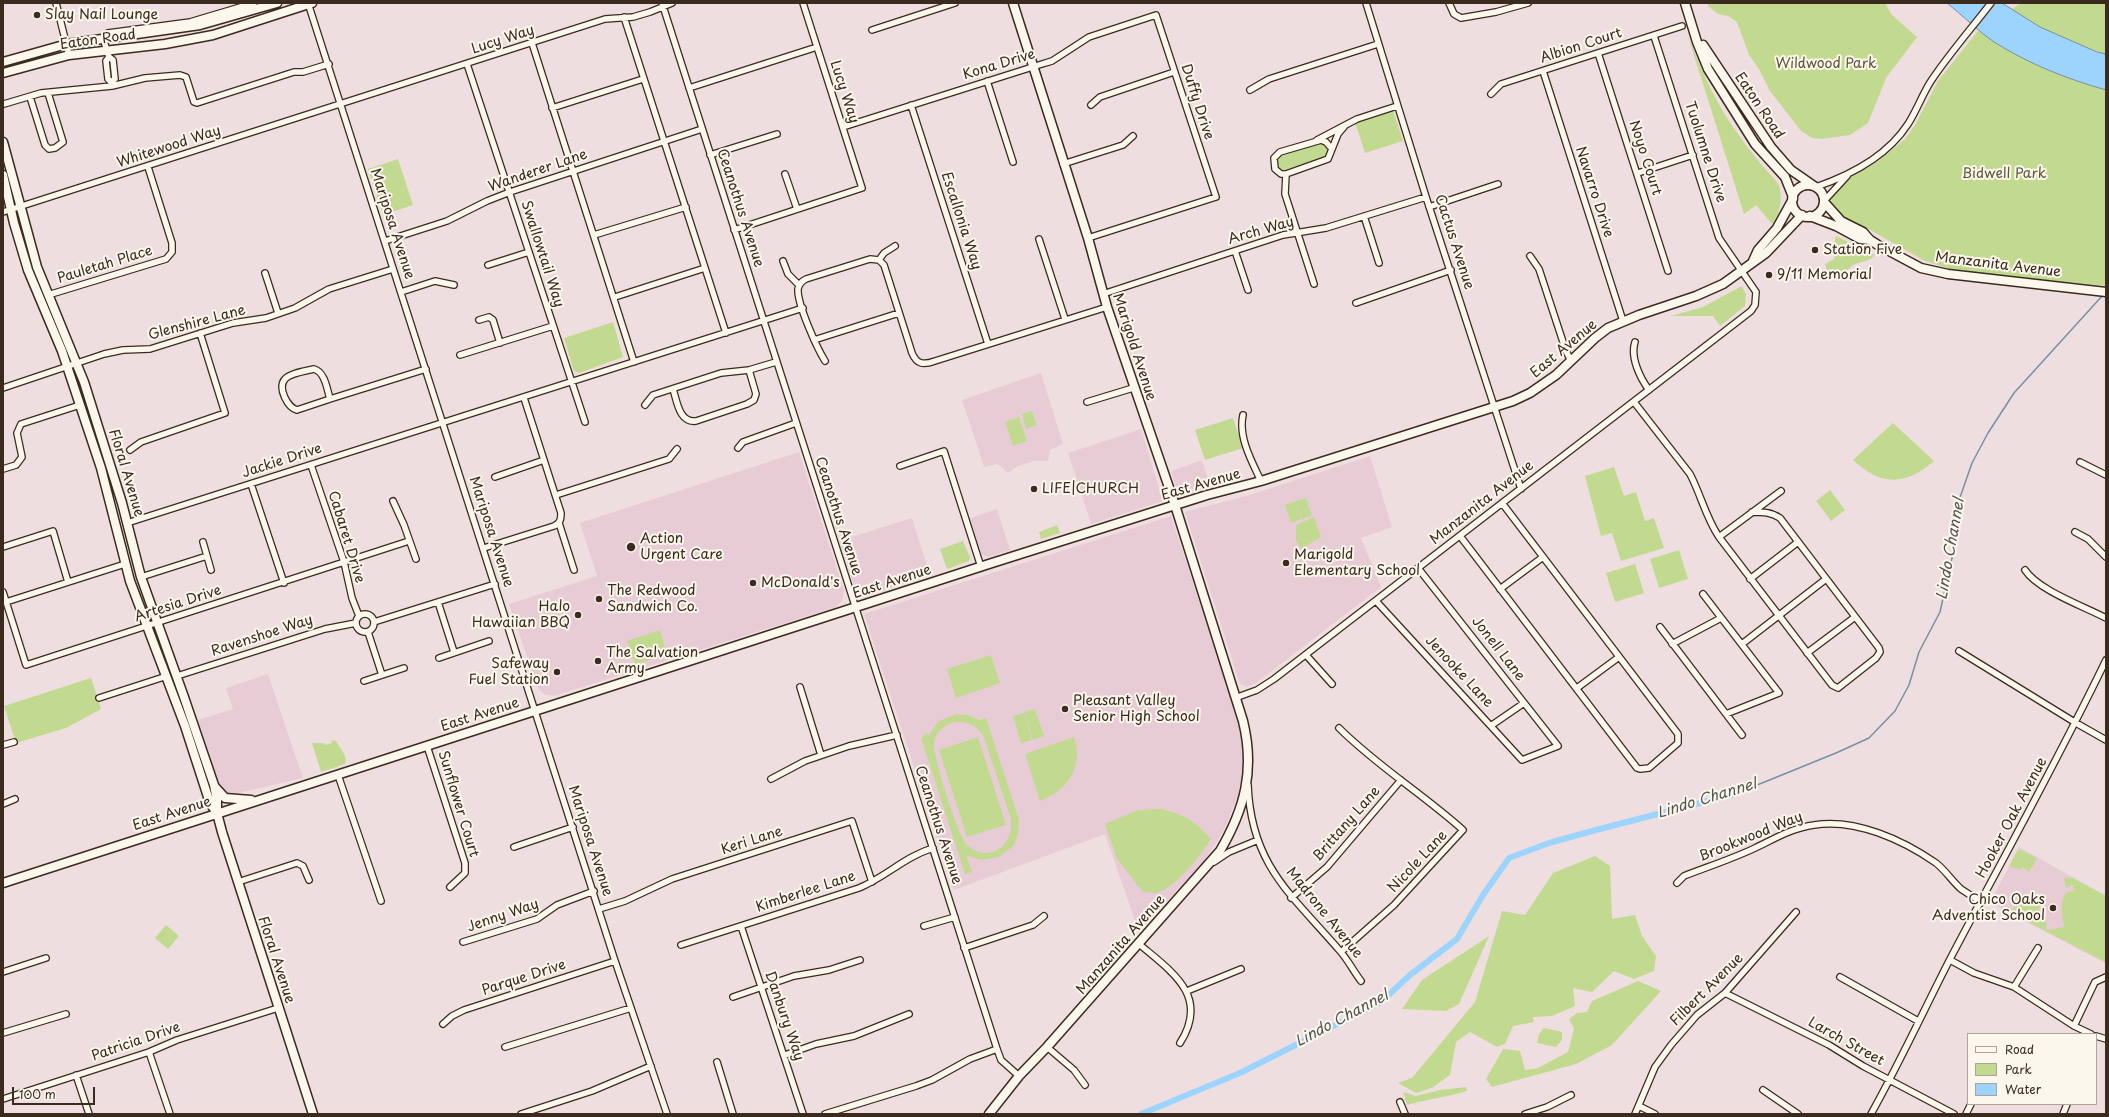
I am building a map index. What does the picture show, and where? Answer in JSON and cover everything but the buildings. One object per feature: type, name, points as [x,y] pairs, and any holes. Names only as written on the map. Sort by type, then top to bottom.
[{"type":"street","points":[[56,3],[69,54]]},
{"type":"street","name":"Eaton Road","points":[[102,38],[108,33],[190,22],[254,3]]},
{"type":"street","name":"Eaton Road","points":[[3,62],[67,44],[200,25],[277,3]]},
{"type":"street","name":"Eaton Road","points":[[3,73],[69,54],[108,54],[213,35],[310,3]]},
{"type":"street","name":"Mariposa Avenue","points":[[310,3],[393,269],[594,891],[615,962],[667,1114]]},
{"type":"street","name":"Lucy Way","points":[[342,104],[605,19],[624,18],[650,12],[662,4],[672,3]]},
{"type":"street","name":"Lucy Way","points":[[797,210],[862,188],[803,3]]},
{"type":"street","points":[[872,30],[955,3]]},
{"type":"street","name":"Marigold Avenue","points":[[1013,3],[1088,238],[1107,307],[1133,388],[1175,505],[1235,698]]},
{"type":"street","name":"Cactus Avenue","points":[[1366,3],[1426,197],[1521,489]]},
{"type":"street","points":[[1449,3],[1454,14],[1461,18],[1496,12],[1526,3]]},
{"type":"street","name":"Eaton Road","points":[[1685,3],[1695,31],[1697,42],[1708,69],[1755,144],[1786,177],[1793,198]]},
{"type":"street","points":[[1855,170],[1815,187],[1803,186],[1795,192],[1793,198],[1795,210],[1806,216],[1820,211],[1824,202],[1840,182],[1880,153],[1899,136],[1915,112],[1930,82],[1991,3]]},
{"type":"street","name":"Ceanothus Avenue","points":[[662,4],[997,1049],[1001,1060],[1019,1076]]},
{"type":"street","name":"Kona Drive","points":[[843,127],[1052,61],[1089,37],[1156,15]]},
{"type":"street","name":"Duffy Drive","points":[[1088,238],[1216,197],[1156,15]]},
{"type":"street","points":[[624,18],[726,333]]},
{"type":"street","name":"Albion Court","points":[[1491,94],[1501,84],[1682,26]]},
{"type":"street","name":"Eaton Road","points":[[1695,31],[1770,147],[1791,170],[1815,187]]},
{"type":"street","name":"Tuolumne Drive","points":[[1654,36],[1719,238],[1742,271]]},
{"type":"street","points":[[102,38],[108,54],[106,61],[108,79],[112,84]]},
{"type":"street","points":[[532,43],[615,297],[634,362]]},
{"type":"street","points":[[1250,90],[1269,79],[1378,44]]},
{"type":"street","points":[[689,88],[817,47]]},
{"type":"street","name":"Noyo Court","points":[[1598,53],[1638,173],[1668,270]]},
{"type":"street","points":[[4,104],[48,93],[145,78],[180,75],[186,77],[194,102],[197,104],[294,72],[303,72],[329,64]]},
{"type":"street","name":"Swallowtail Way","points":[[467,64],[584,422]]},
{"type":"street","name":"Navarro Drive","points":[[1542,71],[1623,321]]},
{"type":"street","points":[[1091,105],[1100,97],[1174,72]]},
{"type":"street","points":[[552,108],[643,79]]},
{"type":"street","points":[[987,81],[1013,162]]},
{"type":"street","points":[[30,97],[45,145],[49,149],[55,148],[62,142],[48,93]]},
{"type":"street","name":"Whitewood Way","points":[[7,211],[342,104]]},
{"type":"street","name":"Escallonia Way","points":[[911,105],[988,344]]},
{"type":"street","points":[[1348,122],[1338,134],[1330,156],[1324,162],[1286,174],[1281,174],[1275,169],[1273,162],[1276,155],[1316,141],[1348,122],[1397,106]]},
{"type":"street","name":"Wanderer Lane","points":[[385,241],[447,221],[487,201],[510,192],[702,129]]},
{"type":"street","points":[[710,155],[777,134]]},
{"type":"street","points":[[1064,164],[1123,145],[1133,136]]},
{"type":"street","points":[[1316,141],[1326,142],[1332,149]]},
{"type":"street","name":"Floral Avenue","points":[[3,142],[32,252],[77,364],[127,523],[141,577],[214,785],[218,800],[217,813]]},
{"type":"street","points":[[1638,173],[1693,155]]},
{"type":"street","name":"Pauletah Place","points":[[48,295],[166,259],[172,252],[172,243],[148,167]]},
{"type":"street","points":[[734,230],[797,210],[785,174]]},
{"type":"street","points":[[1286,174],[1284,189],[1314,284]]},
{"type":"street","name":"Floral Avenue","points":[[3,175],[7,211],[28,270],[68,367],[107,487],[125,564],[146,627],[166,676],[210,803],[217,813],[312,1114]]},
{"type":"street","points":[[1430,207],[1498,184]]},
{"type":"street","points":[[1815,187],[1822,193],[1824,202]]},
{"type":"street","name":"Arch Way","points":[[1103,294],[1297,232],[1314,231],[1426,197]]},
{"type":"street","name":"East Avenue","points":[[3,883],[535,710],[1175,505],[1261,481],[1495,407],[1530,393],[1556,375],[1595,338],[1623,321],[1710,291],[1742,271],[1752,261],[1758,250],[1777,228],[1793,198]]},
{"type":"street","name":"Manzanita Avenue","points":[[1824,202],[1841,221],[1863,232],[1870,240],[1921,268],[1948,274],[2105,292]]},
{"type":"street","points":[[594,235],[686,206]]},
{"type":"street","points":[[1364,216],[1379,263]]},
{"type":"street","name":"East Avenue","points":[[1752,261],[1766,254],[1806,216]]},
{"type":"street","name":"Manzanita Avenue","points":[[1806,216],[1836,226],[1860,239],[1870,240]]},
{"type":"street","points":[[1039,239],[1065,320]]},
{"type":"street","points":[[879,260],[884,253],[895,246]]},
{"type":"street","points":[[1235,251],[1248,290]]},
{"type":"street","points":[[488,265],[529,252]]},
{"type":"street","points":[[1530,256],[1539,268],[1566,351],[1571,361]]},
{"type":"street","points":[[826,362],[814,340],[803,308],[798,290],[800,285],[806,279],[870,259],[879,260],[884,266],[912,353],[917,362],[926,364],[1107,307]]},
{"type":"street","points":[[783,261],[788,274],[800,285]]},
{"type":"street","points":[[615,297],[706,268]]},
{"type":"street","name":"Glenshire Lane","points":[[3,388],[114,351],[150,349],[232,323],[278,314],[295,308],[329,289],[393,269]]},
{"type":"street","points":[[1356,303],[1450,270]]},
{"type":"street","name":"Manzanita Avenue","points":[[1235,698],[1257,690],[1306,655],[1746,316],[1755,305],[1756,292],[1742,271]]},
{"type":"street","points":[[265,273],[278,314]]},
{"type":"street","points":[[401,292],[435,281],[454,285]]},
{"type":"street","name":"Jackie Drive","points":[[127,523],[524,398],[803,308]]},
{"type":"street","points":[[814,340],[899,313]]},
{"type":"street","points":[[479,320],[489,317],[492,320],[500,343]]},
{"type":"street","points":[[460,355],[553,326]]},
{"type":"street","points":[[130,450],[141,442],[225,413],[200,333]]},
{"type":"street","points":[[1636,342],[1632,351],[1640,376],[1649,390]]},
{"type":"street","points":[[645,405],[653,395],[721,373],[749,370],[776,362]]},
{"type":"street","points":[[330,399],[323,376],[318,370],[314,369],[288,377],[283,382],[282,386],[287,403],[293,409],[297,410],[426,369]]},
{"type":"street","points":[[673,389],[683,417],[689,421],[696,421],[747,404],[754,400],[756,394],[749,370]]},
{"type":"street","points":[[1087,402],[1133,388]]},
{"type":"street","points":[[524,398],[556,495],[561,513],[559,523],[574,570]]},
{"type":"street","points":[[1634,402],[1690,474],[1710,523],[1719,537],[1832,685],[1838,688],[1876,658],[1880,652],[1780,518],[1774,514],[1752,512]]},
{"type":"street","points":[[3,469],[16,465],[22,457],[17,433],[21,424],[80,405]]},
{"type":"street","points":[[1243,415],[1242,430],[1247,448],[1261,481]]},
{"type":"street","points":[[738,448],[743,442],[796,423]]},
{"type":"street","points":[[556,495],[669,459],[677,449]]},
{"type":"street","points":[[900,466],[944,452],[981,567]]},
{"type":"street","points":[[495,478],[544,460]]},
{"type":"street","points":[[2080,462],[2106,475]]},
{"type":"street","name":"Cabaret Drive","points":[[311,464],[344,562],[352,598],[359,616]]},
{"type":"street","points":[[251,484],[284,583]]},
{"type":"street","points":[[1719,537],[1781,491]]},
{"type":"street","points":[[393,501],[416,559]]},
{"type":"street","points":[[1460,536],[1637,768],[1649,768],[1678,743],[1678,734],[1502,503]]},
{"type":"street","points":[[484,548],[559,523]]},
{"type":"street","points":[[3,547],[53,531],[68,582]]},
{"type":"street","points":[[2075,532],[2088,539],[2106,557]]},
{"type":"street","name":"Artesia Drive","points":[[3,592],[26,665],[284,583],[409,541]]},
{"type":"street","points":[[202,542],[212,570]]},
{"type":"street","points":[[1750,579],[1798,542]]},
{"type":"street","points":[[141,577],[207,556]]},
{"type":"street","points":[[1500,589],[1543,557]]},
{"type":"street","points":[[6,602],[125,564]]},
{"type":"street","name":"Jonell Lane","points":[[1418,568],[1558,746],[1522,760]]},
{"type":"street","points":[[2024,570],[2030,578],[2041,585],[2106,618]]},
{"type":"street","points":[[1742,644],[1826,579]]},
{"type":"street","points":[[374,622],[495,584]]},
{"type":"street","points":[[1703,594],[1779,693],[1726,714]]},
{"type":"street","name":"Jenooke Lane","points":[[1376,601],[1492,725],[1522,760]]},
{"type":"street","points":[[438,602],[454,652]]},
{"type":"street","points":[[364,614],[370,615],[374,622],[373,628],[368,632],[359,630],[356,623],[359,616],[364,614]]},
{"type":"street","points":[[1807,653],[1855,617]]},
{"type":"street","points":[[1672,644],[1721,618]]},
{"type":"street","name":"Ravenshoe Way","points":[[177,676],[325,629],[356,623]]},
{"type":"street","points":[[1660,627],[1742,736]]},
{"type":"street","points":[[368,632],[382,675]]},
{"type":"street","points":[[439,658],[489,641]]},
{"type":"street","points":[[1959,651],[2076,724],[2106,740]]},
{"type":"street","points":[[1306,655],[1332,684]]},
{"type":"street","points":[[1576,688],[1620,656]]},
{"type":"street","name":"Hooker Oak Avenue","points":[[1871,1114],[1890,1081],[1918,1021],[1950,960],[1982,903],[2076,724],[2106,660]]},
{"type":"street","points":[[364,681],[404,668]]},
{"type":"street","points":[[99,698],[166,676]]},
{"type":"street","points":[[800,686],[821,755]]},
{"type":"street","name":"Madrone Avenue","points":[[1235,698],[1248,739],[1248,779],[1250,802],[1258,840],[1277,880],[1291,898],[1341,952],[1361,981]]},
{"type":"street","points":[[1492,725],[1524,703]]},
{"type":"street","name":"Nicole Lane","points":[[1340,728],[1401,780],[1435,804],[1463,830],[1394,905],[1341,952]]},
{"type":"street","points":[[771,779],[790,767],[821,755],[849,746],[883,740],[897,735]]},
{"type":"street","points":[[3,745],[14,742]]},
{"type":"street","name":"Sunflower Court","points":[[427,746],[465,863],[466,873],[450,887]]},
{"type":"street","points":[[338,775],[381,901]]},
{"type":"street","name":"Manzanita Avenue","points":[[989,1114],[1019,1076],[1047,1047],[1220,851],[1238,817],[1248,779]]},
{"type":"street","name":"Brittany Lane","points":[[1291,898],[1328,867],[1401,780]]},
{"type":"street","points":[[214,785],[225,798],[256,800]]},
{"type":"street","points":[[3,804],[15,799]]},
{"type":"street","name":"Keri Lane","points":[[599,908],[625,901],[672,879],[852,821],[872,882]]},
{"type":"street","name":"Brookwood Way","points":[[1676,883],[1684,876],[1756,848],[1767,841],[1789,832],[1814,825],[1839,824],[1871,831],[1913,849],[1938,865],[1961,889],[1982,903]]},
{"type":"street","points":[[514,847],[573,827]]},
{"type":"street","points":[[1205,868],[1230,852],[1258,840]]},
{"type":"street","name":"Kimberlee Lane","points":[[680,945],[872,882],[907,858],[933,848]]},
{"type":"street","points":[[238,882],[297,863],[303,866],[309,880]]},
{"type":"street","name":"Jenny Way","points":[[463,942],[537,919],[557,906],[594,891]]},
{"type":"street","name":"Filbert Avenue","points":[[1635,1114],[1655,1067],[1671,1045],[1696,1015],[1726,992],[1796,912]]},
{"type":"street","points":[[964,948],[1033,925],[1044,916]]},
{"type":"street","points":[[924,926],[955,917]]},
{"type":"street","name":"Danbury Way","points":[[741,926],[803,1114]]},
{"type":"street","points":[[1139,944],[1176,978],[1187,991],[1190,1001],[1190,1022],[1187,1032],[1180,1043]]},
{"type":"street","points":[[2014,987],[2038,948]]},
{"type":"street","points":[[3,972],[46,958]]},
{"type":"street","points":[[733,997],[794,976],[829,970],[860,960]]},
{"type":"street","points":[[1950,960],[1974,973],[2014,987],[2074,1026],[2089,1033]]},
{"type":"street","name":"Parque Drive","points":[[443,1024],[452,1016],[464,1010],[615,962]]},
{"type":"street","points":[[1187,991],[1241,969]]},
{"type":"street","points":[[1840,977],[1918,1021]]},
{"type":"street","points":[[2074,1026],[2095,982],[2106,977]]},
{"type":"street","name":"Larch Street","points":[[1726,992],[1829,1044],[1890,1081],[1954,1114]]},
{"type":"street","name":"Patricia Drive","points":[[3,1099],[149,1052],[177,1040],[278,1008]]},
{"type":"street","points":[[506,1047],[631,1008]]},
{"type":"street","points":[[3,1033],[66,1014]]},
{"type":"street","points":[[784,1055],[816,1044],[854,1036],[909,1014]]},
{"type":"street","points":[[1047,1047],[1074,1070],[1084,1085]]},
{"type":"street","points":[[824,1114],[932,1080],[963,1062],[997,1049]]},
{"type":"street","points":[[149,1052],[170,1114]]},
{"type":"street","points":[[717,1062],[733,1114]]},
{"type":"street","points":[[521,1114],[592,1091],[651,1066]]},
{"type":"street","points":[[76,1075],[89,1114]]},
{"type":"street","points":[[1763,1090],[1798,1114]]},
{"type":"street","points":[[1525,1114],[1532,1113],[1571,1095]]},
{"type":"street","points":[[1400,1102],[1405,1114]]},
{"type":"street","points":[[1966,1114],[1970,1105]]},
{"type":"street","points":[[1639,1106],[1655,1114]]},
{"type":"shaded area","points":[[1041,373],[1063,444],[1050,450],[1048,461],[1034,461],[1018,466],[1008,473],[998,464],[984,467],[962,400]]},
{"type":"shaded area","points":[[1141,429],[1163,501],[1091,524],[1068,453]]},
{"type":"shaded area","points":[[799,452],[844,591],[842,601],[836,607],[554,696],[544,694],[538,688],[509,604],[597,576],[580,523]]},
{"type":"shaded area","name":"Marigold Elementary School","points":[[1370,456],[1392,527],[1361,538],[1381,587],[1256,683],[1247,687],[1240,684],[1185,512],[1246,496]]},
{"type":"shaded area","points":[[1202,460],[1210,485],[1185,493],[1177,490],[1171,471]]},
{"type":"shaded area","points":[[997,509],[1010,550],[988,557],[980,552],[970,518]]},
{"type":"shaded area","name":"Pleasant Valley Senior High School","points":[[1171,516],[1229,691],[1244,743],[1244,766],[1238,795],[1224,830],[1205,860],[1139,932],[1105,834],[954,890],[864,614]]},
{"type":"shaded area","points":[[912,518],[930,575],[865,596],[858,592],[855,588],[839,541]]},
{"type":"shaded area","points":[[268,674],[303,778],[229,795],[221,792],[198,720],[233,709],[226,688]]},
{"type":"shaded area","name":"Chico Oaks Adventist School","points":[[2019,847],[2106,896],[2105,963],[1990,903]]},
{"type":"green space","name":"Wildwood Park","points":[[1707,3],[1885,3],[1892,15],[1917,37],[1886,78],[1868,123],[1850,135],[1822,139],[1812,138],[1801,131],[1770,91],[1759,69],[1749,55],[1737,22],[1728,16],[1718,14],[1709,7]]},
{"type":"green space","name":"Bidwell Park","points":[[2021,3],[2106,3],[2106,286],[1953,270],[1923,260],[1872,231],[1842,218],[1831,202],[1832,193],[1842,182],[1876,163],[1905,139],[1915,125],[1938,81],[1977,32]]},
{"type":"green space","points":[[1687,33],[1706,80],[1724,113],[1735,130],[1779,186],[1781,196],[1780,206],[1777,216],[1772,224],[1756,205],[1744,214]]},
{"type":"green space","points":[[1393,110],[1403,141],[1365,153],[1355,122]]},
{"type":"green space","points":[[1320,143],[1325,145],[1327,149],[1327,153],[1324,157],[1284,170],[1277,168],[1275,161],[1278,157]]},
{"type":"green space","points":[[398,159],[413,205],[383,215],[368,169]]},
{"type":"green space","points":[[1836,236],[1875,255],[1867,261],[1855,264],[1847,271],[1843,278],[1830,280],[1825,264],[1834,259]]},
{"type":"green space","points":[[1742,287],[1746,294],[1745,306],[1720,326],[1713,316],[1671,316],[1703,307]]},
{"type":"green space","points":[[613,322],[623,357],[579,373],[574,371],[564,338]]},
{"type":"green space","points":[[1032,411],[1037,425],[1026,429],[1022,414]]},
{"type":"green space","points":[[1019,417],[1027,441],[1013,446],[1005,422]]},
{"type":"green space","points":[[1233,418],[1243,448],[1205,460],[1195,430]]},
{"type":"green space","points":[[1893,423],[1934,461],[1913,475],[1903,479],[1893,480],[1873,475],[1853,460]]},
{"type":"green space","points":[[1614,467],[1624,496],[1636,492],[1645,521],[1654,518],[1664,548],[1621,561],[1612,533],[1601,536],[1585,476]]},
{"type":"green space","points":[[1830,490],[1845,510],[1831,521],[1816,501]]},
{"type":"green space","points":[[1306,498],[1312,516],[1302,519],[1296,501]]},
{"type":"green space","points":[[1296,501],[1301,519],[1291,523],[1285,505]]},
{"type":"green space","points":[[1314,517],[1321,537],[1301,549],[1296,541],[1296,525]]},
{"type":"green space","points":[[1057,525],[1060,533],[1041,539],[1039,532]]},
{"type":"green space","points":[[963,541],[970,557],[969,561],[947,569],[940,549]]},
{"type":"green space","points":[[1679,550],[1688,579],[1659,588],[1650,559]]},
{"type":"green space","points":[[1635,564],[1644,593],[1615,602],[1606,573]]},
{"type":"green space","points":[[660,630],[667,655],[635,664],[627,641]]},
{"type":"green space","points":[[991,655],[1000,683],[956,698],[947,669]]},
{"type":"green space","points":[[91,678],[101,709],[66,728],[16,743],[4,706]]},
{"type":"green space","points":[[1035,709],[1044,736],[1033,740],[1024,712]]},
{"type":"green space","points":[[1024,713],[1032,740],[1021,743],[1013,716]]},
{"type":"green space","points":[[956,714],[968,715],[979,720],[986,718],[1019,820],[1018,834],[1014,845],[999,857],[981,860],[966,855],[972,872],[965,874],[921,738],[927,732],[928,736],[939,721]],"holes":[[[954,722],[970,724],[983,735],[1010,816],[1010,834],[1006,842],[993,852],[985,853],[977,851],[968,846],[964,840],[953,813],[937,763],[934,743],[936,736],[947,725]]]},
{"type":"green space","points":[[978,737],[1006,825],[967,837],[939,750]]},
{"type":"green space","points":[[1074,737],[1077,748],[1077,758],[1075,768],[1071,776],[1058,791],[1050,797],[1040,801],[1025,754]]},
{"type":"green space","points":[[331,740],[336,741],[343,752],[346,761],[345,764],[321,772],[312,743],[324,743],[325,745],[332,743]]},
{"type":"green space","points":[[1162,809],[1177,814],[1194,823],[1211,839],[1201,854],[1171,885],[1156,893],[1143,892],[1117,859],[1105,824],[1138,810]]},
{"type":"green space","points":[[2021,850],[2035,857],[2036,860],[2029,872],[2022,867],[2021,870],[2009,866],[2017,851]]},
{"type":"green space","points":[[1595,856],[1610,866],[1612,919],[1635,915],[1642,936],[1656,956],[1654,971],[1634,979],[1614,971],[1592,992],[1573,988],[1575,1006],[1552,1016],[1533,1017],[1534,1022],[1513,1026],[1505,1044],[1497,1047],[1470,1032],[1456,1042],[1450,1075],[1432,1088],[1416,1093],[1398,1083],[1412,1078],[1475,1002],[1502,911],[1525,915],[1553,873]]},
{"type":"green space","points":[[2064,878],[2073,878],[2106,896],[2105,962],[2011,913],[2017,901],[2024,901],[2026,898],[2034,902],[2042,900],[2039,909],[2040,912],[2045,914],[2047,930],[2064,927],[2062,904],[2064,896],[2067,892],[2074,891],[2073,885],[2066,888]]},
{"type":"green space","points":[[166,925],[179,936],[168,949],[155,938]]},
{"type":"green space","points":[[1489,936],[1459,1004],[1446,1011],[1402,1009],[1422,980]]},
{"type":"green space","points":[[1638,981],[1661,991],[1612,1045],[1576,1064],[1492,1087],[1486,1079],[1503,1049],[1520,1051],[1525,1070],[1538,1068],[1568,1052],[1574,1029],[1569,1019],[1577,1013],[1587,1012],[1592,1001]]},
{"type":"green space","points":[[1544,1028],[1562,1032],[1562,1040],[1556,1047],[1537,1043],[1539,1034]]},
{"type":"green space","points":[[1466,1087],[1467,1091],[1407,1105],[1403,1092],[1416,1096],[1440,1090]]},
{"type":"water","points":[[1947,3],[2002,3],[2040,27],[2097,52],[2106,54],[2106,90],[2048,70],[2007,50],[1988,38]]},
{"type":"waterway","name":"Lindo Channel","points":[[1735,794],[1869,738],[1895,711],[1909,685],[1919,652],[1940,612],[1952,558],[1957,506],[1972,463],[1988,433],[2014,393],[2103,295]]},
{"type":"waterway","name":"Lindo Channel","points":[[1141,1114],[1240,1073],[1381,1002],[1410,975],[1457,939],[1483,895],[1509,858],[1549,843],[1735,794]]},
{"type":"place","name":"Slay Nail Lounge","points":[[37,15]]},
{"type":"place","name":"Station Five","points":[[1815,250]]},
{"type":"place","name":"9/11 Memorial","points":[[1769,275]]},
{"type":"place","name":"LIFE|CHURCH","points":[[1034,489]]},
{"type":"place","name":"Action Urgent Care","points":[[631,547]]},
{"type":"place","name":"Marigold Elementary School","points":[[1286,563]]},
{"type":"place","name":"McDonald's","points":[[753,583]]},
{"type":"place","name":"The Redwood Sandwich Co.","points":[[599,599]]},
{"type":"place","name":"Halo Hawaiian BBQ","points":[[578,615]]},
{"type":"place","name":"The Salvation Army","points":[[598,661]]},
{"type":"place","name":"Safeway Fuel Station","points":[[557,672]]},
{"type":"place","name":"Pleasant Valley Senior High School","points":[[1065,709]]},
{"type":"place","name":"Chico Oaks Adventist School","points":[[2053,908]]}]
